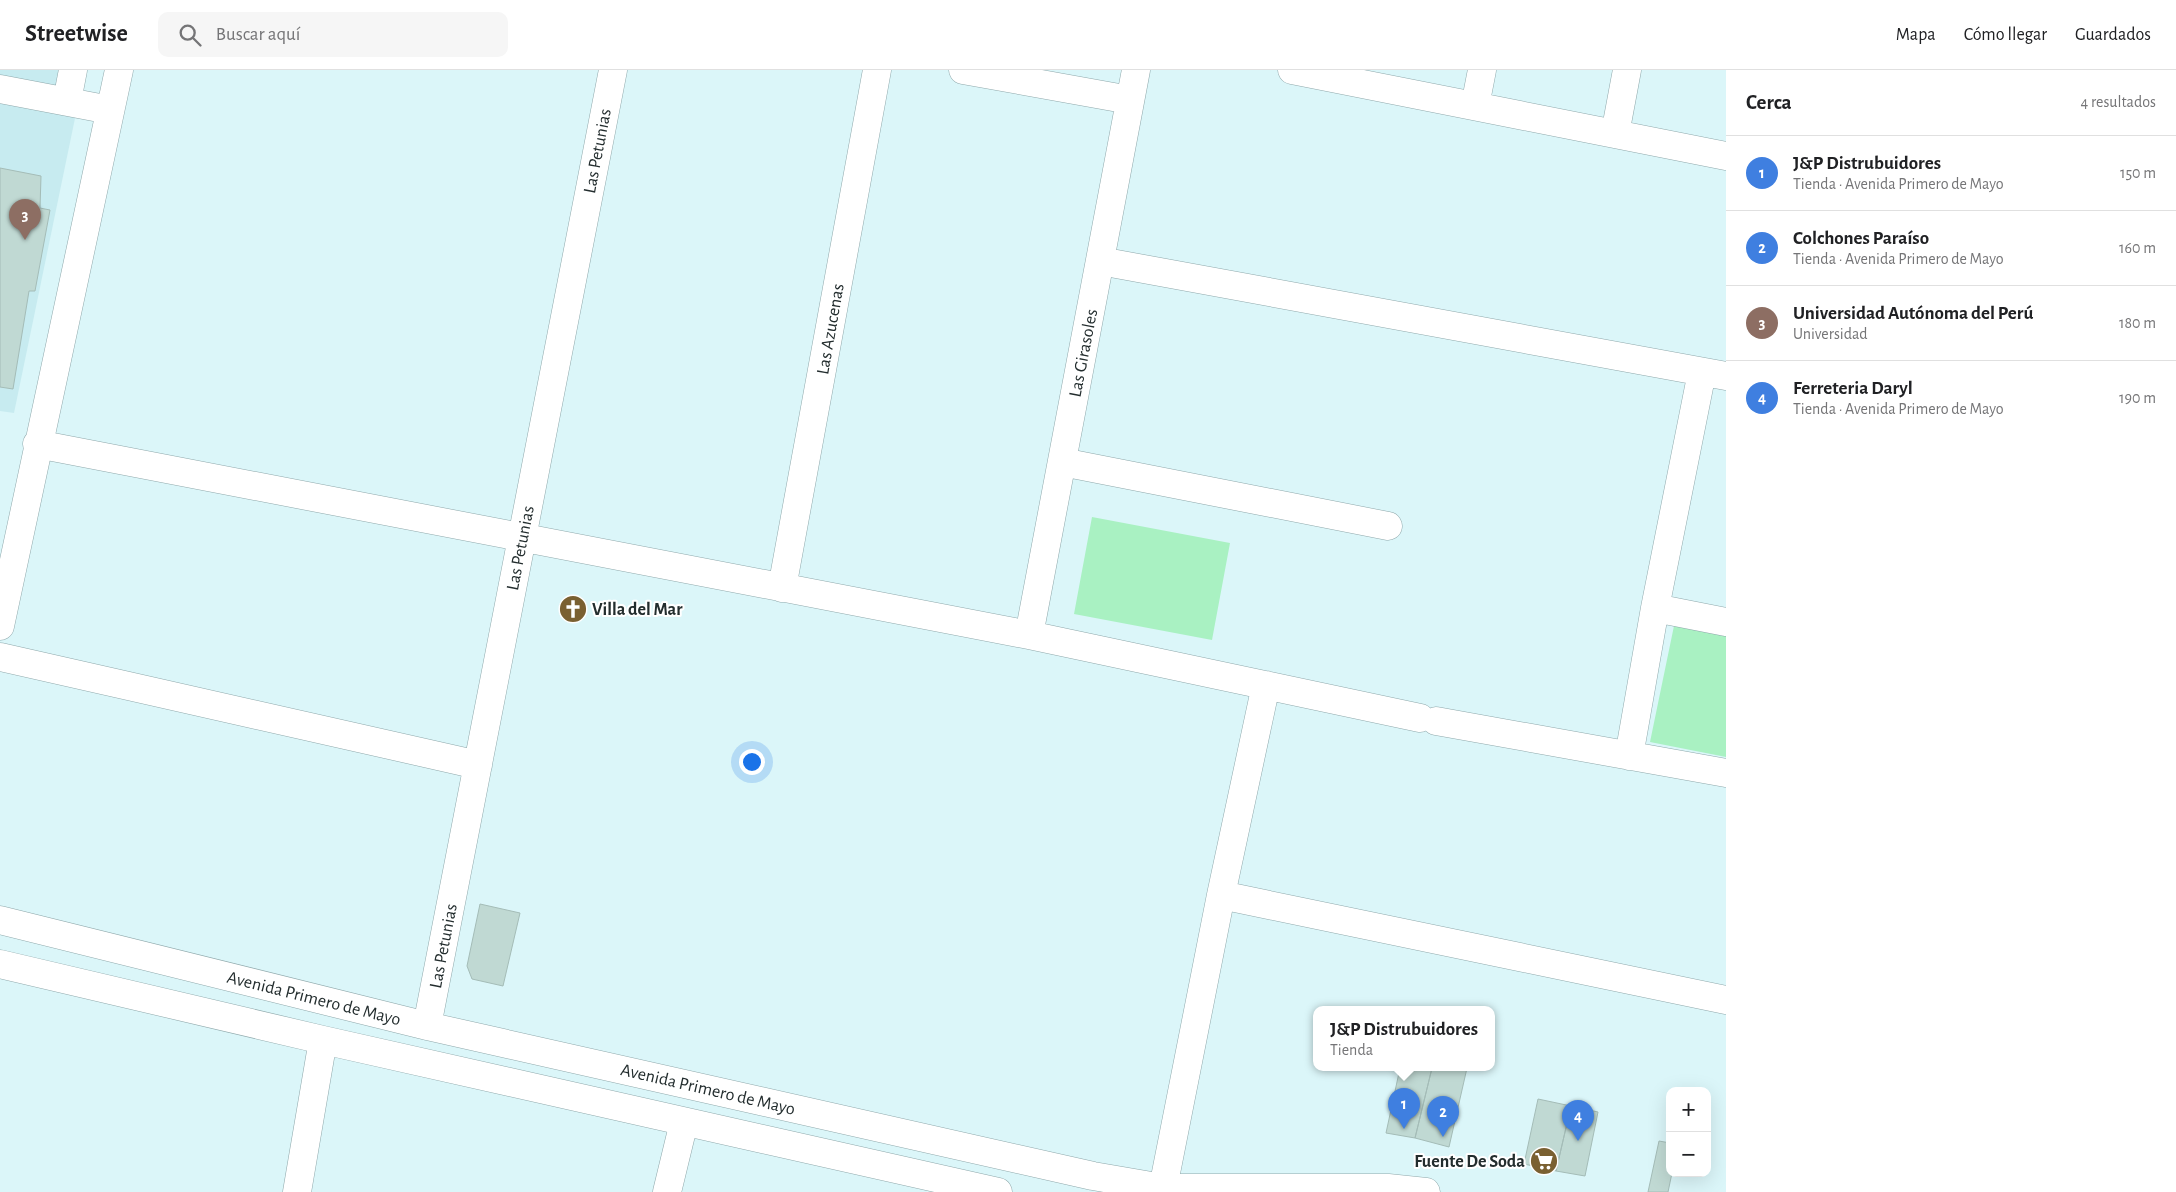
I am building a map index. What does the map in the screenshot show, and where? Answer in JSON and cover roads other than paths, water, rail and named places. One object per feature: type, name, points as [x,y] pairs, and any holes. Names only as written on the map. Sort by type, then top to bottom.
[{"type":"street","points":[[67,102],[73,70]]},
{"type":"street","points":[[0,626],[119,70]]},
{"type":"street","name":"Las Petunias","points":[[427,1026],[613,70]]},
{"type":"street","name":"Las Azucenas","points":[[782,588],[877,70]]},
{"type":"street","points":[[963,70],[1130,100]]},
{"type":"street","name":"Las Girasoles","points":[[1029,635],[1136,70]]},
{"type":"street","points":[[1292,70],[1726,156]]},
{"type":"street","points":[[1475,106],[1482,70]]},
{"type":"street","points":[[1615,134],[1627,70]]},
{"type":"street","points":[[0,88],[110,110]]},
{"type":"street","points":[[1100,260],[1714,374],[1656,608],[1630,756]]},
{"type":"street","points":[[38,444],[1029,635],[1428,719],[1726,773]]},
{"type":"street","points":[[1062,462],[1388,526]]},
{"type":"street","points":[[1656,608],[1726,622]]},
{"type":"street","points":[[0,657],[478,765]]},
{"type":"street","points":[[1163,1188],[1221,895],[1266,686]]},
{"type":"street","points":[[1221,895],[1726,1000]]},
{"type":"street","name":"Avenida Primero de Mayo","points":[[0,920],[427,1026],[1093,1176],[1163,1188],[1388,1188],[1426,1192]]},
{"type":"street","name":"Avenida Primero de Mayo","points":[[0,964],[323,1040],[998,1192]]},
{"type":"street","points":[[296,1192],[323,1040]]},
{"type":"street","points":[[667,1192],[684,1122]]},
{"type":"place","name":"Universidad Autónoma del Perú","points":[[25,240]]},
{"type":"place","name":"Villa del Mar","points":[[573,609]]},
{"type":"place","name":"J&P Distrubuidores","points":[[1404,1129]]},
{"type":"place","name":"Colchones Paraíso","points":[[1443,1137]]},
{"type":"place","name":"Ferreteria Daryl","points":[[1578,1141]]},
{"type":"place","name":"Fuente De Soda","points":[[1544,1161]]}]
